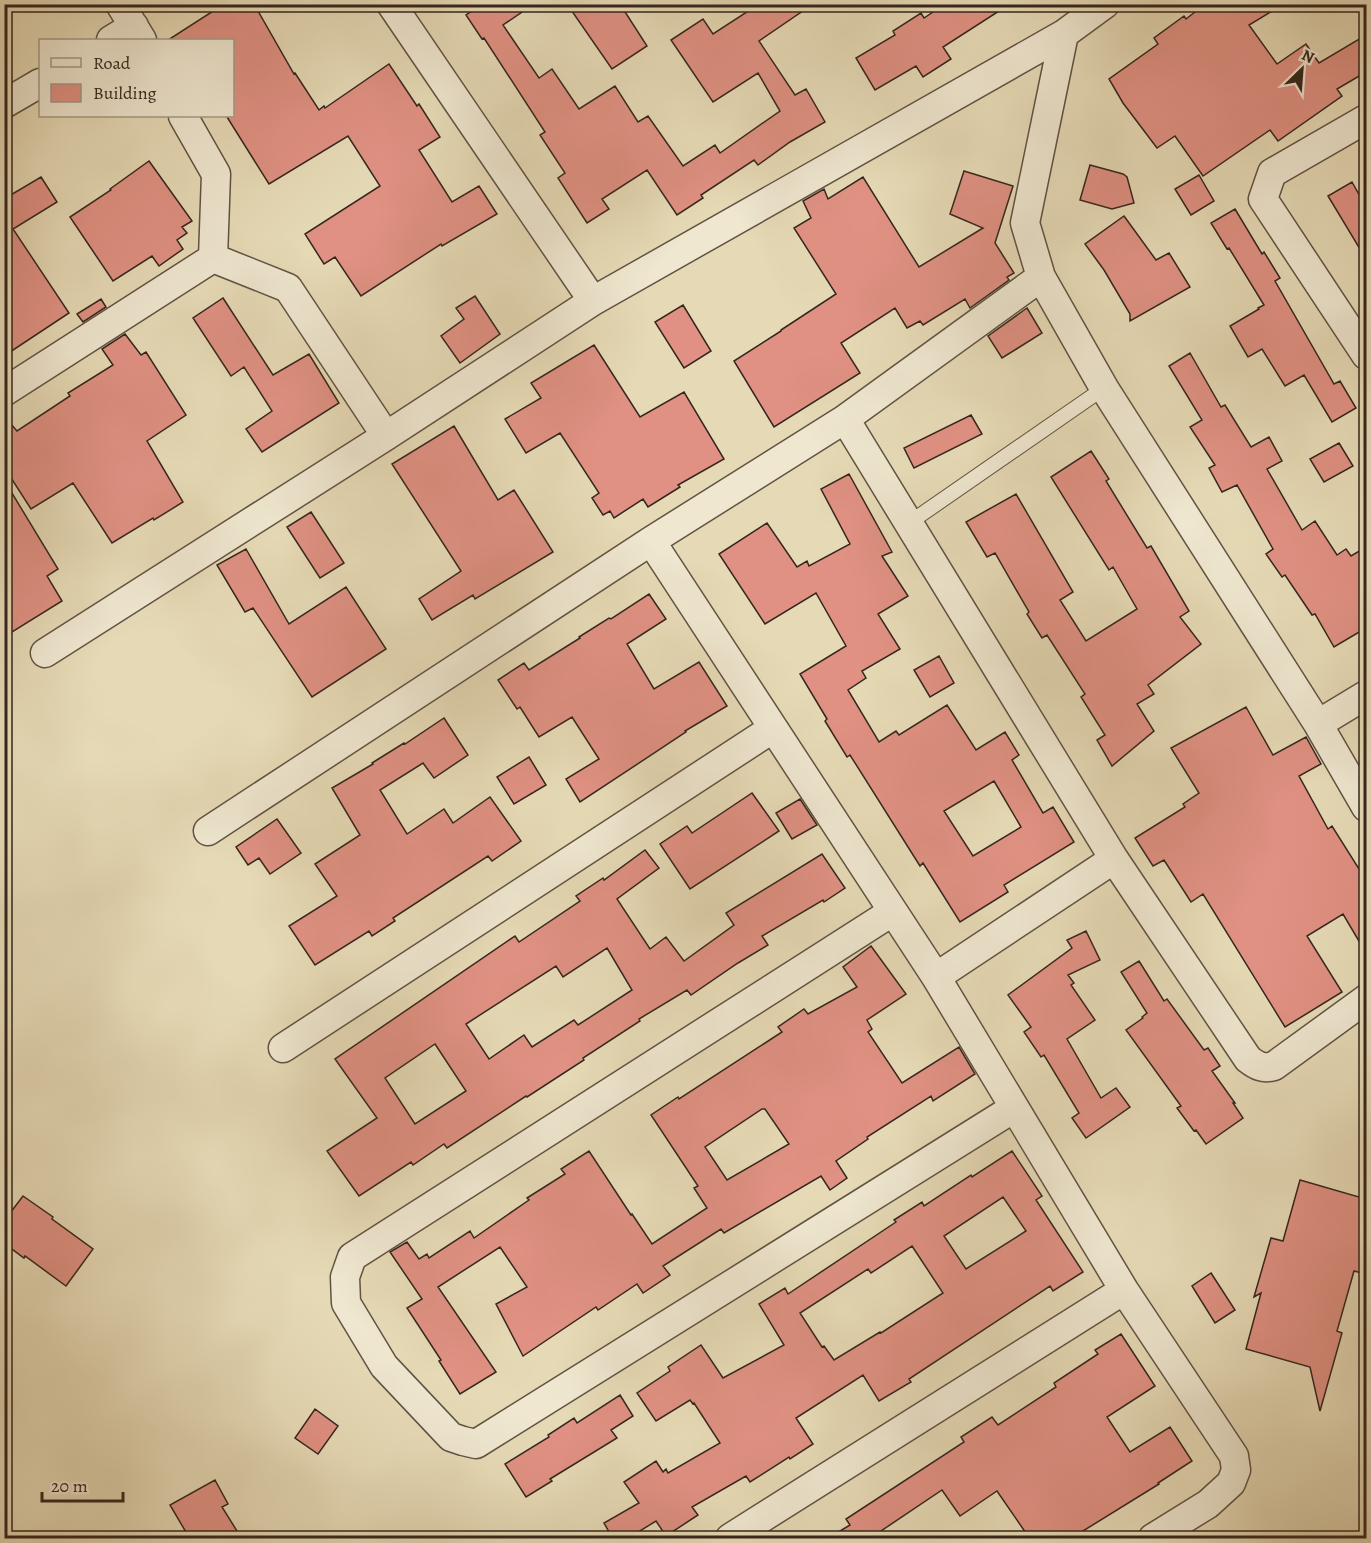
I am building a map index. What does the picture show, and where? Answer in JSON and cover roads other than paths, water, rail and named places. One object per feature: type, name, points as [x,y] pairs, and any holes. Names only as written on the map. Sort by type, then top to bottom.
[{"type":"street","points":[[391,4],[593,301]]},
{"type":"street","points":[[45,652],[386,436],[593,301],[1064,34],[1105,4]]},
{"type":"street","points":[[1064,34],[1025,223],[1041,277],[1104,388],[1318,724],[1366,807]]},
{"type":"street","points":[[4,104],[39,84]]},
{"type":"street","points":[[184,117],[216,174],[213,258]]},
{"type":"street","points":[[1366,119],[1272,173],[1263,199],[1366,355]]},
{"type":"street","points":[[213,258],[288,288],[386,436]]},
{"type":"street","points":[[4,392],[213,258]]},
{"type":"street","points":[[208,831],[651,541],[845,419],[1041,277]]},
{"type":"street","points":[[845,419],[1114,859],[1248,1059],[1259,1067],[1274,1066],[1366,999]]},
{"type":"street","points":[[651,541],[936,977],[1124,1290],[1234,1456],[1236,1470],[1231,1483],[1208,1504],[1153,1539]]},
{"type":"street","points":[[1318,724],[1366,695]]},
{"type":"street","points":[[283,1048],[772,729]]},
{"type":"street","points":[[936,977],[1114,859]]},
{"type":"street","points":[[892,912],[352,1257],[345,1277],[346,1303],[384,1366],[451,1437],[476,1444],[1014,1108]]},
{"type":"street","points":[[730,1539],[1124,1290]]},
{"type":"lane","points":[[909,523],[1104,388]]}]
